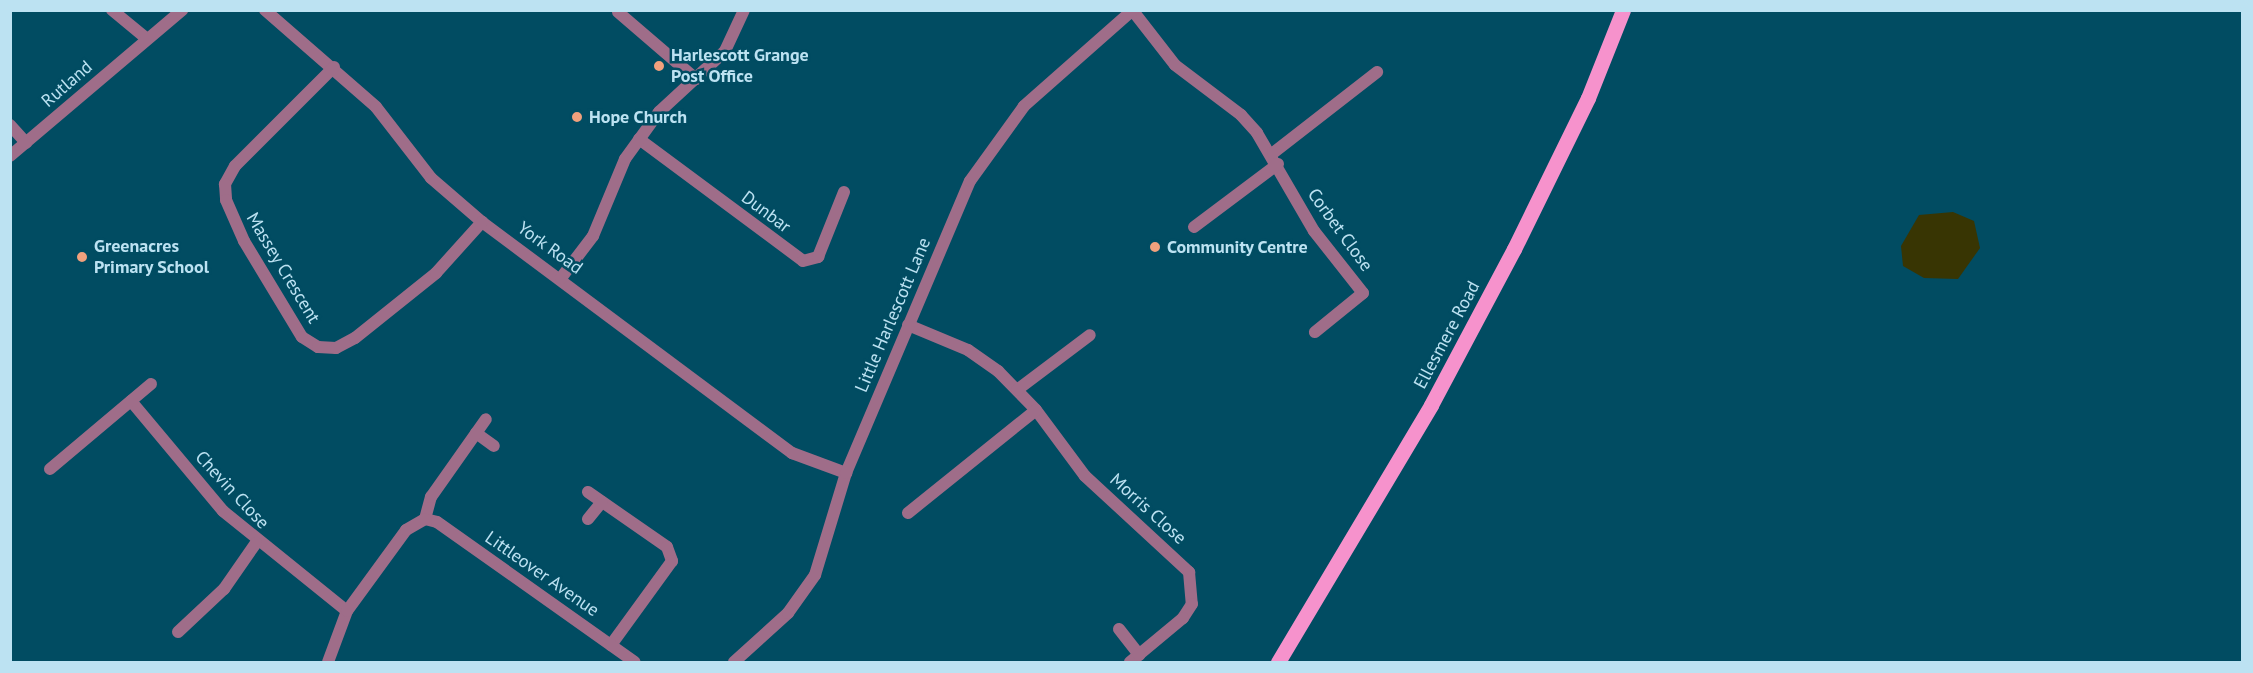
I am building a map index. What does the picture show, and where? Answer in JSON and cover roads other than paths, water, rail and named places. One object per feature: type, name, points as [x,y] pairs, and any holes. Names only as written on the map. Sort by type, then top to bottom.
[{"type":"main road","name":"Ellesmere Road","points":[[1278,663],[1431,405],[1492,291],[1588,99],[1623,10]]},
{"type":"street","points":[[112,10],[147,39]]},
{"type":"street","name":"Rutland","points":[[10,156],[182,10]]},
{"type":"street","name":"York Road","points":[[265,10],[334,67],[376,107],[431,177],[482,222],[561,278],[792,453],[846,473]]},
{"type":"street","points":[[561,278],[589,243],[614,180],[639,139],[725,51],[744,10]]},
{"type":"street","name":"Corbet Close","points":[[1133,11],[1175,65],[1241,115],[1276,159],[1296,204],[1363,293],[1315,332]]},
{"type":"street","name":"Little Harlescott Lane","points":[[734,663],[788,613],[815,575],[846,473],[970,181],[998,139],[1064,67],[1133,11]]},
{"type":"street","points":[[618,12],[696,79]]},
{"type":"street","name":"Massey Crescent","points":[[334,67],[235,166],[225,184],[236,225],[302,337],[318,347],[336,348],[355,338],[436,273],[482,222]]},
{"type":"street","points":[[1194,227],[1377,72]]},
{"type":"street","points":[[10,124],[26,143]]},
{"type":"street","name":"Dunbar","points":[[639,139],[803,261],[818,257],[844,192]]},
{"type":"street","name":"Morris Close","points":[[908,325],[968,350],[1017,390],[1036,410],[1085,476],[1189,572],[1192,604],[1162,637],[1135,659]]},
{"type":"street","points":[[1017,390],[1090,335]]},
{"type":"street","points":[[50,469],[151,384]]},
{"type":"street","name":"Chevin Close","points":[[131,401],[256,543],[347,611]]},
{"type":"street","points":[[908,513],[1036,410]]},
{"type":"street","points":[[328,663],[347,611],[406,530],[425,519],[431,496],[486,419]]},
{"type":"street","points":[[476,434],[494,446]]},
{"type":"street","points":[[588,492],[667,547],[672,561],[611,645]]},
{"type":"street","points":[[588,519],[602,502]]},
{"type":"street","name":"Littleover Avenue","points":[[425,519],[437,522],[635,663]]},
{"type":"street","points":[[178,632],[218,596],[256,543]]},
{"type":"street","points":[[1119,629],[1135,659]]},
{"type":"place","name":"Harlescott Grange Post Office","points":[[659,66]]},
{"type":"place","name":"Hope Church","points":[[577,117]]},
{"type":"place","name":"Community Centre","points":[[1155,247]]},
{"type":"place","name":"Greenacres Primary School","points":[[82,257]]}]
